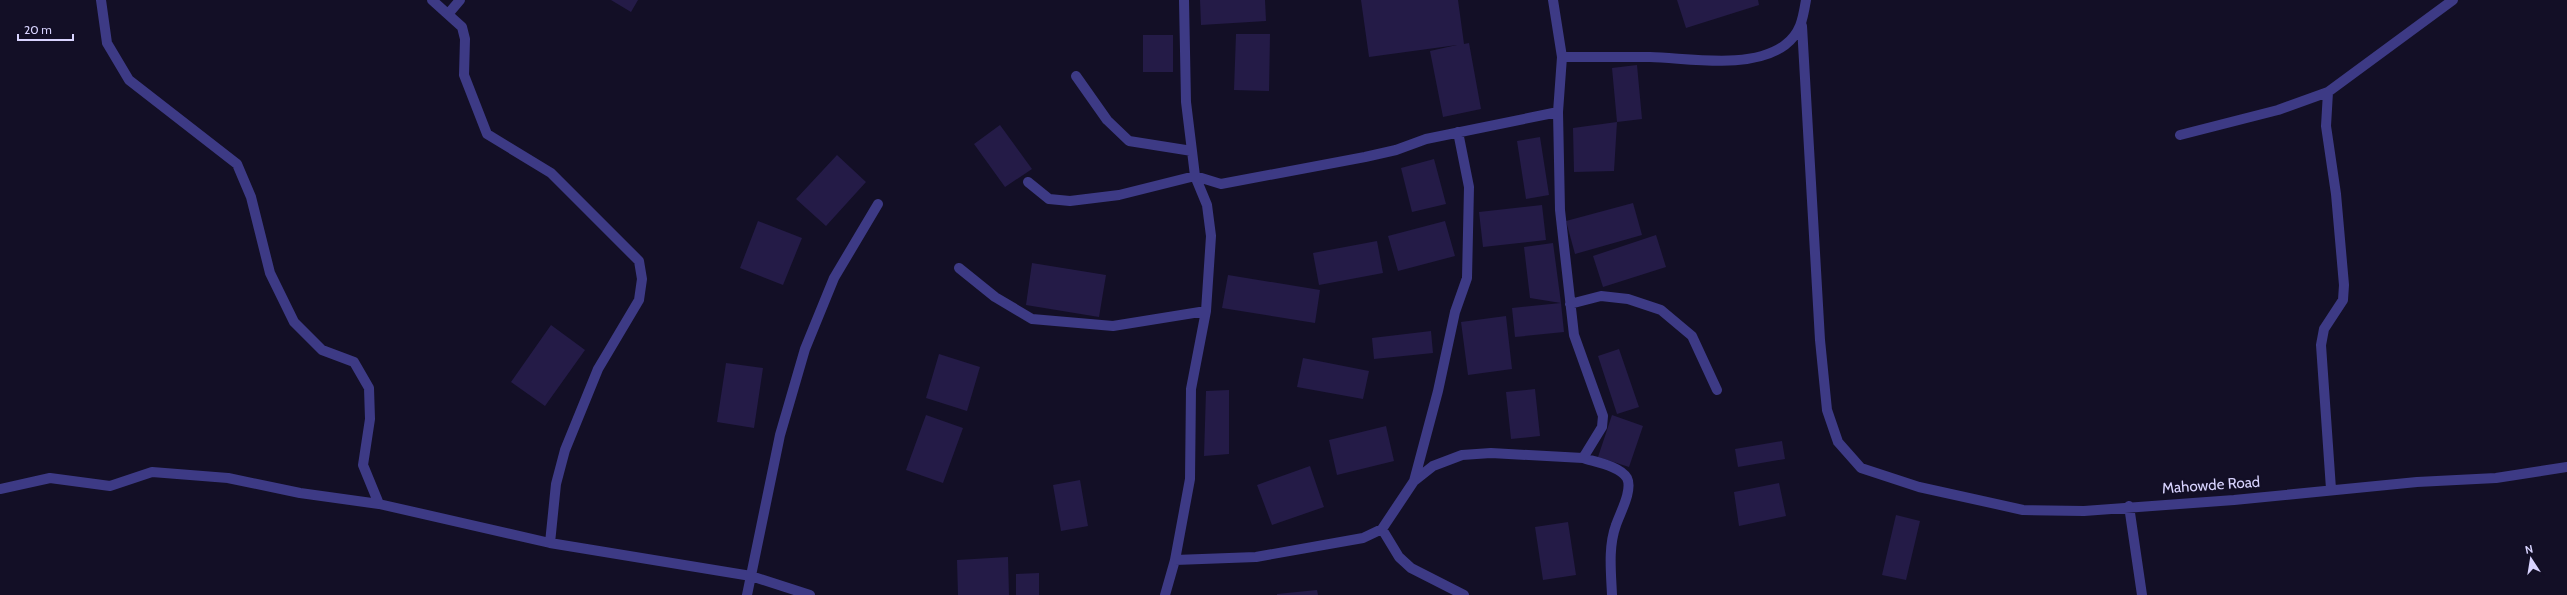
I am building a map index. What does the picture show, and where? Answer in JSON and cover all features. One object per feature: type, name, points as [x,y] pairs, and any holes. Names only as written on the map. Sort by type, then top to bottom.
[{"type":"street","points":[[101,0],[107,43],[129,80],[237,164],[251,197],[270,273],[294,322],[322,350],[354,362],[369,388],[370,420],[363,465],[379,504]]},
{"type":"street","points":[[432,0],[449,13],[462,27],[465,39],[464,75],[486,134],[551,173],[639,261],[642,279],[639,300],[598,369],[565,450],[556,484],[550,543]]},
{"type":"street","points":[[449,13],[460,0]]},
{"type":"street","points":[[1165,595],[1175,560],[1190,479],[1191,389],[1206,311],[1211,236],[1207,205],[1195,176],[1186,102],[1184,0]]},
{"type":"street","points":[[1553,0],[1562,57],[1558,112],[1560,210],[1570,304],[1574,335],[1603,416],[1602,427],[1583,458]]},
{"type":"street","points":[[1562,57],[1651,57],[1720,60],[1760,57],[1785,45],[1802,26],[1806,0]]},
{"type":"street","points":[[2180,134],[2278,110],[2328,92],[2453,0]]},
{"type":"street","name":"Mahowde Road","points":[[1802,26],[1820,340],[1827,410],[1838,442],[1861,468],[1919,487],[2023,510],[2084,511],[2129,506],[2234,500],[2330,489],[2496,478],[2567,467]]},
{"type":"street","points":[[1076,76],[1107,120],[1129,141],[1192,151]]},
{"type":"street","points":[[2328,92],[2326,126],[2336,194],[2344,285],[2344,300],[2324,329],[2322,345],[2330,489]]},
{"type":"street","points":[[1028,182],[1049,199],[1070,201],[1119,195],[1195,176],[1221,184],[1242,181],[1304,167],[1365,157],[1458,132],[1558,112]]},
{"type":"street","points":[[1414,481],[1438,391],[1455,312],[1467,278],[1469,187],[1458,132]]},
{"type":"street","points":[[747,595],[780,434],[805,349],[834,278],[878,204]]},
{"type":"street","points":[[959,268],[995,297],[1032,319],[1113,326],[1206,311]]},
{"type":"street","points":[[1570,304],[1601,296],[1628,299],[1661,310],[1692,336],[1717,390]]},
{"type":"street","points":[[1175,560],[1256,557],[1363,538],[1382,529],[1414,481],[1433,466],[1462,455],[1491,453],[1583,458],[1618,471],[1626,477],[1629,485],[1614,531],[1610,565],[1612,595]]},
{"type":"street","points":[[0,489],[50,478],[110,486],[152,472],[228,478],[300,493],[379,504],[550,543],[751,576],[810,595]]},
{"type":"street","points":[[2129,506],[2142,595]]},
{"type":"street","points":[[1382,529],[1399,557],[1411,568],[1464,595]]},
{"type":"building","points":[[611,0],[638,0],[631,12]]},
{"type":"building","points":[[1200,0],[1265,0],[1266,21],[1201,25]]},
{"type":"building","points":[[1361,0],[1458,0],[1464,44],[1469,43],[1481,109],[1443,117],[1430,51],[1457,45],[1369,57]]},
{"type":"building","points":[[1677,0],[1758,0],[1759,5],[1686,28]]},
{"type":"building","points":[[1236,34],[1270,34],[1269,91],[1234,90]]},
{"type":"building","points":[[1143,35],[1173,35],[1173,72],[1143,72]]},
{"type":"building","points":[[1637,65],[1642,119],[1617,122],[1612,68]]},
{"type":"building","points":[[1617,122],[1614,171],[1574,172],[1573,128]]},
{"type":"building","points":[[1000,125],[1032,169],[1005,187],[974,144]]},
{"type":"building","points":[[1540,137],[1549,195],[1526,199],[1517,141]]},
{"type":"building","points":[[837,155],[866,182],[826,226],[796,199]]},
{"type":"building","points":[[1434,159],[1446,204],[1412,212],[1401,168]]},
{"type":"building","points":[[1633,203],[1642,235],[1575,254],[1566,221]]},
{"type":"building","points":[[1542,205],[1546,240],[1483,247],[1479,212]]},
{"type":"building","points":[[758,221],[802,238],[783,285],[740,268]]},
{"type":"building","points":[[1445,221],[1455,256],[1398,271],[1388,236]]},
{"type":"building","points":[[1656,235],[1666,267],[1603,287],[1593,256]]},
{"type":"building","points":[[1377,241],[1383,273],[1319,285],[1313,253]]},
{"type":"building","points":[[1553,243],[1561,303],[1530,298],[1524,247]]},
{"type":"building","points":[[1032,263],[1106,275],[1099,317],[1026,305]]},
{"type":"building","points":[[1228,275],[1320,290],[1315,323],[1222,308]]},
{"type":"building","points":[[1561,303],[1564,332],[1515,337],[1512,308]]},
{"type":"building","points":[[1506,316],[1512,369],[1468,375],[1461,322]]},
{"type":"building","points":[[551,325],[585,350],[545,406],[511,382]]},
{"type":"building","points":[[1431,331],[1433,353],[1374,359],[1372,338]]},
{"type":"building","points":[[1619,349],[1639,407],[1617,414],[1598,356]]},
{"type":"building","points":[[939,354],[980,367],[967,411],[926,398]]},
{"type":"building","points":[[1303,358],[1369,371],[1363,399],[1297,387]]},
{"type":"building","points":[[726,363],[763,368],[754,428],[717,422]]},
{"type":"building","points":[[1535,389],[1540,436],[1511,439],[1506,392]]},
{"type":"building","points":[[1229,390],[1229,454],[1204,456],[1206,391]]},
{"type":"building","points":[[926,415],[963,428],[943,483],[906,470]]},
{"type":"building","points":[[1612,415],[1643,426],[1629,467],[1598,457]]},
{"type":"building","points":[[1386,426],[1394,461],[1337,475],[1329,440]]},
{"type":"building","points":[[1782,441],[1785,459],[1738,467],[1735,449]]},
{"type":"building","points":[[1310,466],[1324,507],[1272,525],[1257,485]]},
{"type":"building","points":[[1080,480],[1088,526],[1061,531],[1053,485]]},
{"type":"building","points":[[1779,483],[1786,516],[1739,526],[1734,492]]},
{"type":"building","points":[[1896,515],[1920,521],[1906,580],[1882,575]]},
{"type":"building","points":[[1568,522],[1576,575],[1543,580],[1535,527]]},
{"type":"building","points":[[1008,557],[1009,595],[958,595],[957,560]]},
{"type":"building","points":[[1039,573],[1039,595],[1016,595],[1016,574]]},
{"type":"building","points":[[1317,590],[1318,595],[1277,595],[1277,594]]}]
